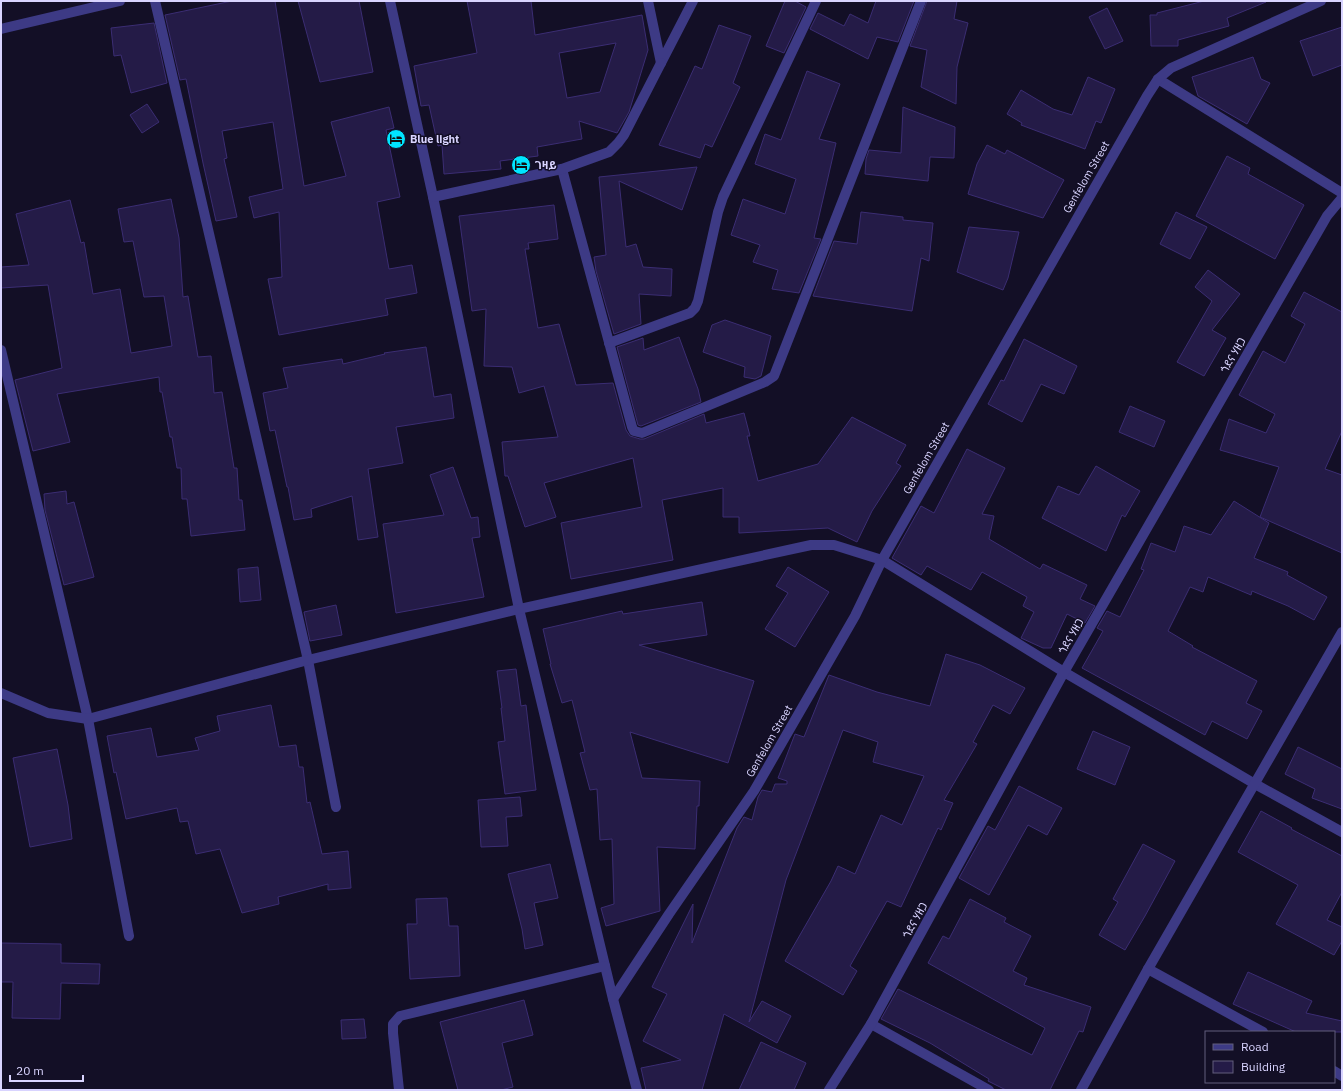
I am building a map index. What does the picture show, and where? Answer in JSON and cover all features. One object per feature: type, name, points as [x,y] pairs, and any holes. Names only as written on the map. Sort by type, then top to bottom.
[{"type":"street","points":[[1,29],[120,1]]},
{"type":"street","points":[[155,1],[308,660],[336,807]]},
{"type":"street","points":[[390,1],[433,197],[519,609],[636,1090]]},
{"type":"street","points":[[648,1],[661,63]]},
{"type":"street","points":[[433,197],[562,169],[609,152],[618,144],[624,135],[693,1]]},
{"type":"street","points":[[609,343],[690,313],[695,308],[723,197],[816,1]]},
{"type":"street","points":[[562,169],[634,432],[642,433],[765,382],[774,376],[921,1]]},
{"type":"street","name":"Genfelom Street","points":[[613,999],[669,914],[754,791],[855,616],[882,560],[1143,102],[1158,79],[1171,68],[1321,1]]},
{"type":"street","points":[[1158,79],[1342,193]]},
{"type":"street","name":"ጎደና ሃዘጋ","points":[[829,1090],[871,1024],[1064,672],[1327,216],[1342,198]]},
{"type":"street","points":[[1,350],[88,719],[129,936]]},
{"type":"street","points":[[1,693],[48,713],[88,719],[308,660],[519,609],[811,545],[834,545],[882,560],[1064,672],[1255,784],[1342,832]]},
{"type":"street","points":[[1081,1090],[1148,968],[1342,632]]},
{"type":"street","points":[[399,1090],[393,1033],[394,1024],[400,1016],[605,966]]},
{"type":"street","points":[[1148,968],[1261,1031]]},
{"type":"street","points":[[871,1024],[989,1090]]},
{"type":"building","points":[[232,1],[275,1],[304,186],[346,176],[331,122],[389,107],[394,128],[386,130],[400,197],[377,202],[389,269],[412,265],[417,293],[385,299],[388,315],[279,335],[268,279],[282,277],[279,212],[254,218],[249,197],[283,189],[273,122],[222,131],[227,158],[224,159],[237,217],[216,221],[186,79],[180,80],[165,15]]},
{"type":"building","points":[[298,1],[359,1],[373,72],[320,82]]},
{"type":"building","points":[[467,1],[531,1],[535,35],[642,15],[648,50],[629,112],[617,133],[579,121],[582,139],[537,147],[538,156],[500,161],[501,169],[444,174],[442,145],[438,146],[429,105],[421,106],[414,66],[477,53]],"holes":[[[616,43],[600,92],[567,98],[559,53]]]},
{"type":"building","points":[[785,1],[795,1],[806,7],[784,53],[766,46]]},
{"type":"building","points":[[876,1],[914,1],[898,42],[877,37],[868,59],[810,29],[818,13],[844,26],[850,14],[868,23]]},
{"type":"building","points":[[927,1],[957,1],[954,19],[968,23],[957,67],[956,104],[921,87],[927,50],[910,46]]},
{"type":"building","points":[[1204,1],[1266,2],[1227,18],[1229,26],[1178,40],[1178,46],[1151,46],[1150,15],[1157,15],[1157,13]]},
{"type":"building","points":[[1107,8],[1123,41],[1105,49],[1089,17]]},
{"type":"building","points":[[154,23],[167,83],[131,93],[121,55],[114,56],[111,28]]},
{"type":"building","points":[[719,25],[751,36],[733,83],[740,87],[712,147],[705,144],[700,158],[659,145],[695,66],[702,69]]},
{"type":"building","points":[[1342,27],[1342,65],[1313,76],[1300,41]]},
{"type":"building","points":[[1253,57],[1261,79],[1270,83],[1247,124],[1198,96],[1192,77]]},
{"type":"building","points":[[807,71],[840,84],[819,139],[836,143],[814,238],[821,239],[799,293],[772,289],[778,270],[753,262],[760,245],[731,235],[743,199],[785,214],[796,179],[755,164],[765,134],[781,140]]},
{"type":"building","points":[[1088,77],[1115,89],[1101,123],[1096,121],[1085,149],[1021,125],[1022,123],[1007,114],[1021,90],[1053,109],[1072,115]]},
{"type":"building","points":[[147,104],[159,122],[142,133],[130,115]]},
{"type":"building","points":[[903,107],[955,127],[954,158],[930,157],[928,181],[865,174],[866,159],[869,150],[901,153]]},
{"type":"building","points":[[987,145],[1005,154],[1007,150],[1064,180],[1043,218],[968,194],[977,164]]},
{"type":"building","points":[[1227,156],[1250,168],[1248,174],[1304,205],[1275,259],[1196,216]]},
{"type":"building","points":[[697,167],[682,210],[619,181],[626,247],[636,244],[643,267],[672,269],[671,296],[639,294],[641,324],[614,334],[596,271],[594,257],[606,255],[599,177]]},
{"type":"building","points":[[171,199],[179,238],[183,297],[188,296],[198,357],[211,356],[214,393],[222,392],[234,468],[237,468],[239,500],[242,500],[245,530],[191,536],[187,499],[182,499],[181,468],[177,468],[162,392],[160,392],[159,377],[57,394],[70,442],[33,451],[15,380],[62,368],[48,285],[1,288],[1,267],[29,265],[16,214],[70,200],[81,243],[84,242],[93,294],[120,289],[131,353],[172,346],[164,296],[144,297],[133,241],[124,242],[118,209]]},
{"type":"building","points":[[554,205],[558,239],[528,243],[529,249],[525,249],[538,328],[559,324],[576,385],[613,383],[626,430],[630,436],[640,439],[644,439],[704,414],[706,423],[744,413],[750,436],[747,436],[758,481],[818,464],[852,417],[906,445],[896,463],[901,466],[872,511],[857,542],[828,528],[739,533],[739,517],[723,517],[723,488],[662,500],[673,560],[571,579],[561,523],[642,507],[633,458],[544,483],[556,517],[525,527],[508,476],[505,476],[502,442],[558,437],[544,386],[519,393],[512,367],[484,366],[486,309],[472,311],[459,216]]},
{"type":"building","points":[[861,212],[903,217],[903,220],[933,223],[929,261],[921,258],[912,311],[813,296],[834,241],[857,244]]},
{"type":"building","points":[[1176,212],[1207,227],[1190,259],[1160,244]]},
{"type":"building","points":[[969,227],[1019,232],[1008,278],[1003,290],[957,272]]},
{"type":"building","points":[[1208,270],[1240,294],[1212,330],[1226,338],[1204,376],[1177,362],[1212,301],[1195,287]]},
{"type":"building","points":[[1304,292],[1342,312],[1342,431],[1325,469],[1342,475],[1342,553],[1260,517],[1279,467],[1220,450],[1229,419],[1266,433],[1275,414],[1239,395],[1263,351],[1285,363],[1305,324],[1291,316]]},
{"type":"building","points":[[725,320],[771,336],[761,376],[755,379],[744,377],[745,367],[703,352],[712,325]]},
{"type":"building","points":[[679,337],[698,389],[701,402],[641,426],[638,425],[617,347],[643,338],[644,350]]},
{"type":"building","points":[[1024,339],[1077,366],[1064,394],[1041,384],[1022,422],[988,404],[1001,380],[1004,381]]},
{"type":"building","points":[[426,347],[434,397],[451,394],[454,418],[396,427],[403,463],[368,469],[378,537],[358,540],[352,496],[311,509],[312,517],[294,520],[275,430],[270,431],[263,393],[288,388],[283,368],[342,359],[343,364],[385,354],[384,353]]},
{"type":"building","points":[[1130,406],[1165,421],[1154,447],[1119,432]]},
{"type":"building","points":[[967,449],[1005,468],[982,514],[994,516],[989,539],[1040,569],[1043,564],[1087,585],[1080,599],[1095,606],[1085,623],[1067,614],[1051,648],[1043,648],[1021,638],[1034,612],[1023,606],[1027,597],[982,572],[971,590],[927,566],[921,575],[892,558],[921,506],[934,513]]},
{"type":"building","points":[[1096,466],[1140,491],[1125,517],[1122,515],[1106,551],[1042,518],[1058,486],[1079,495]]},
{"type":"building","points":[[453,467],[471,518],[478,517],[480,537],[472,538],[484,597],[396,613],[383,524],[444,515],[430,475]]},
{"type":"building","points":[[66,491],[67,504],[74,502],[94,577],[64,585],[45,510],[44,494]]},
{"type":"building","points":[[1234,501],[1269,523],[1254,558],[1288,572],[1287,575],[1327,597],[1314,620],[1288,606],[1252,591],[1251,595],[1208,577],[1203,592],[1190,587],[1168,631],[1193,646],[1192,647],[1257,681],[1246,703],[1262,711],[1247,739],[1212,721],[1205,735],[1082,668],[1103,631],[1097,628],[1107,611],[1120,617],[1144,570],[1141,569],[1151,543],[1175,552],[1184,526],[1211,535]]},
{"type":"building","points":[[258,567],[261,600],[240,602],[238,569]]},
{"type":"building","points":[[788,567],[829,592],[795,647],[765,629],[788,593],[776,586]]},
{"type":"building","points":[[702,602],[707,635],[639,645],[754,681],[728,763],[630,732],[642,778],[700,781],[695,849],[657,847],[660,911],[606,926],[601,908],[614,904],[612,839],[600,840],[597,789],[590,790],[580,753],[585,752],[572,700],[562,703],[550,664],[543,629],[622,611],[623,614]]},
{"type":"building","points":[[336,605],[342,635],[310,641],[304,612]]},
{"type":"building","points":[[946,654],[980,665],[1025,688],[1010,714],[993,705],[973,742],[977,744],[944,800],[953,803],[941,830],[938,828],[901,907],[887,901],[850,966],[857,971],[843,995],[785,961],[838,866],[855,874],[881,815],[902,825],[924,776],[873,762],[878,742],[843,730],[786,880],[749,1022],[762,1001],[791,1016],[777,1043],[724,1014],[702,1090],[646,1090],[641,1068],[681,1060],[643,1041],[667,994],[652,987],[693,904],[692,943],[737,828],[744,817],[752,820],[758,797],[762,790],[772,792],[775,784],[787,784],[787,781],[778,778],[795,734],[804,737],[829,675],[877,692],[930,706]]},
{"type":"building","points":[[516,669],[521,706],[526,705],[536,790],[505,794],[498,742],[505,741],[497,671]]},
{"type":"building","points":[[271,705],[279,747],[296,745],[299,767],[303,767],[307,803],[310,802],[322,854],[348,851],[351,888],[328,890],[328,884],[278,897],[279,904],[242,913],[220,849],[196,854],[188,821],[180,822],[177,808],[126,819],[116,772],[114,773],[107,736],[151,728],[157,757],[199,750],[195,738],[220,731],[217,716]]},
{"type":"building","points":[[1093,731],[1130,747],[1115,785],[1077,769]]},
{"type":"building","points":[[1298,747],[1342,769],[1342,809],[1312,798],[1315,789],[1285,774]]},
{"type":"building","points":[[57,749],[68,805],[72,839],[30,847],[13,758]]},
{"type":"building","points":[[1019,786],[1062,808],[1047,835],[1028,825],[989,895],[959,878],[988,826],[995,830]]},
{"type":"building","points":[[520,797],[522,816],[506,817],[508,846],[481,847],[478,800]]},
{"type":"building","points":[[1261,811],[1342,856],[1342,892],[1327,920],[1342,927],[1342,941],[1334,955],[1276,924],[1298,885],[1238,852]]},
{"type":"building","points":[[1143,844],[1175,861],[1125,950],[1099,935],[1118,902],[1113,899]]},
{"type":"building","points":[[550,864],[558,898],[534,903],[543,945],[525,949],[522,929],[508,874]]},
{"type":"building","points":[[447,898],[449,926],[458,926],[460,976],[410,979],[407,924],[417,924],[416,899]]},
{"type":"building","points":[[970,899],[1006,918],[1004,922],[1031,936],[1013,971],[1027,978],[1024,985],[1091,1007],[1083,1032],[1079,1031],[1050,1090],[1006,1090],[988,1081],[989,1079],[930,1043],[881,1019],[898,989],[1032,1055],[1045,1028],[928,963],[943,936],[949,939]]},
{"type":"building","points":[[1,943],[61,944],[61,963],[100,964],[99,984],[61,983],[60,1019],[12,1018],[13,982],[1,982]]},
{"type":"building","points":[[1248,972],[1312,1001],[1306,1013],[1342,1021],[1342,1032],[1294,1031],[1233,1004]]},
{"type":"building","points":[[524,1000],[533,1035],[502,1043],[513,1087],[501,1090],[458,1090],[440,1022]]},
{"type":"building","points":[[364,1019],[366,1038],[342,1039],[341,1020]]},
{"type":"building","points":[[761,1042],[806,1063],[794,1090],[739,1090]]},
{"type":"place","name":"Blue light","points":[[396,139]]},
{"type":"place","name":"ገዛይ","points":[[521,165]]}]
